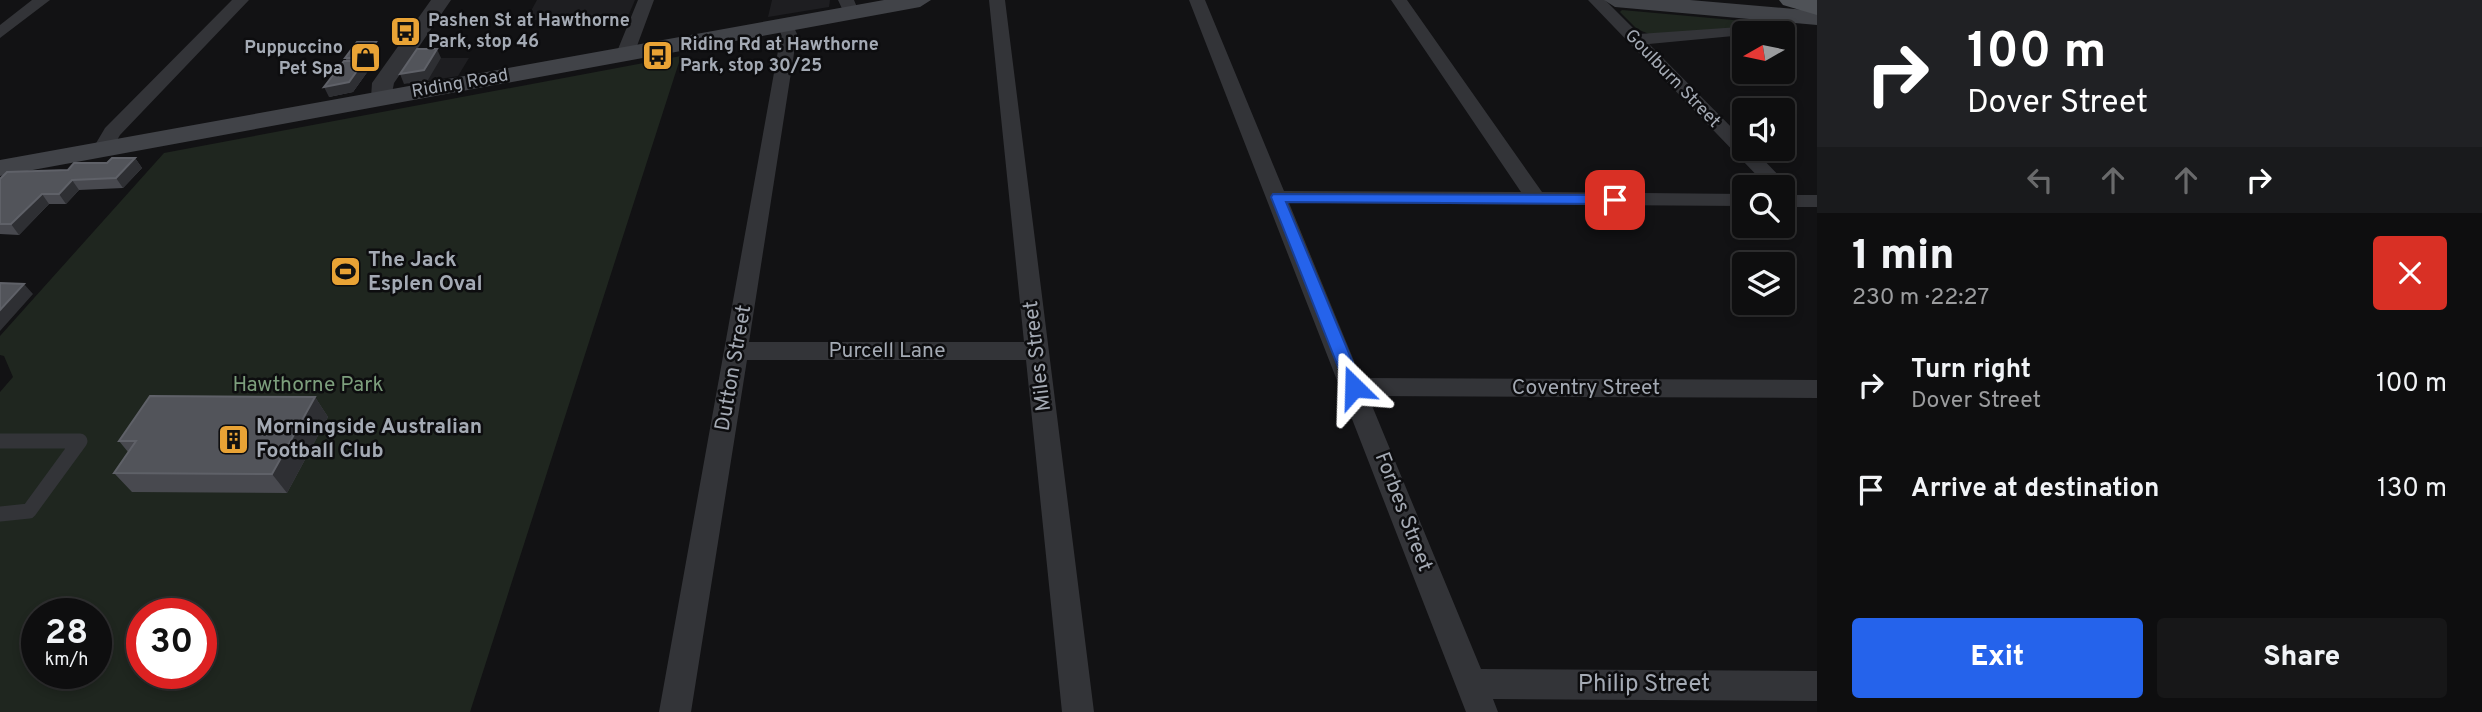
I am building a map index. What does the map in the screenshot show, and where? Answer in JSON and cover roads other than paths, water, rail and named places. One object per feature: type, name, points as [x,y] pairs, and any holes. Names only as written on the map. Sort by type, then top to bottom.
[{"type":"main road","name":"Riding Road","points":[[0,168],[785,25],[848,6],[920,0]]},
{"type":"main road","points":[[1615,0],[1710,8],[1748,15],[1817,18]]},
{"type":"main road","points":[[1793,0],[1817,7]]},
{"type":"main road","points":[[1710,8],[1740,4],[1817,7]]},
{"type":"street","points":[[0,33],[42,0]]},
{"type":"street","points":[[102,150],[111,132],[241,0]]},
{"type":"street","points":[[382,98],[383,83],[441,0]]},
{"type":"street","points":[[625,54],[646,0]]},
{"type":"street","name":"Miles Street","points":[[997,0],[1078,712]]},
{"type":"street","name":"Forbes Street","points":[[1198,0],[1476,698]]},
{"type":"street","points":[[1399,0],[1536,199]]},
{"type":"street","name":"Goulburn Street","points":[[1596,0],[1765,175]]},
{"type":"street","name":"Dutton Street","points":[[675,712],[789,34],[785,25]]},
{"type":"street","points":[[1635,40],[1732,32]]},
{"type":"street","points":[[1278,197],[1732,200]]},
{"type":"street","points":[[1795,197],[1817,201]]},
{"type":"street","name":"Purcell Lane","points":[[737,351],[1037,351]]},
{"type":"street","name":"Coventry Street","points":[[1354,387],[1817,389]]},
{"type":"street","name":"Philip Street","points":[[1476,698],[1817,686]]},
{"type":"lane","points":[[0,440],[80,441],[29,511],[0,514]]},
{"type":"place","name":"Pashen St at Hawthorne Park, stop 46","points":[[405,31]]},
{"type":"place","name":"Riding Rd at Hawthorne Park, stop 30/25","points":[[657,55]]},
{"type":"place","name":"Puppuccino Pet Spa","points":[[366,58]]},
{"type":"place","name":"The Jack Esplen Oval","points":[[345,272]]},
{"type":"place","name":"Morningside Australian Football Club","points":[[233,439]]},
{"type":"park label","name":"Hawthorne Park","points":[[308,385]]}]
